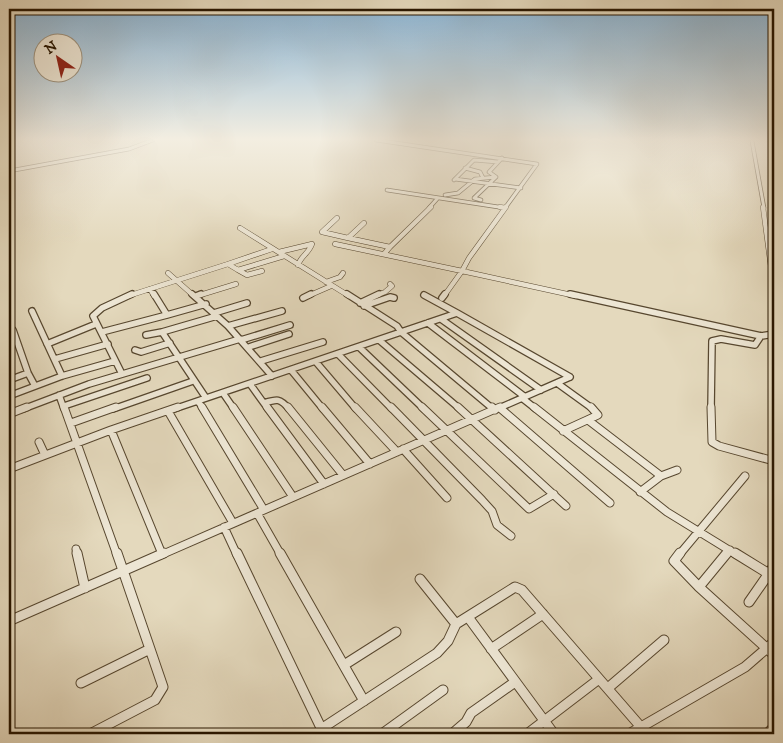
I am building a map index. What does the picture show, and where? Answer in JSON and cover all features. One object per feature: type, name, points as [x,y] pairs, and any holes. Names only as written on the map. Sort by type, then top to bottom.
[{"type":"street","points":[[459,175],[453,180],[496,177]]},
{"type":"street","points":[[493,175],[496,177]]},
{"type":"street","points":[[442,298],[529,175]]},
{"type":"street","points":[[758,175],[774,290]]},
{"type":"street","points":[[481,200],[474,198],[496,177]]},
{"type":"street","points":[[471,180],[520,188]]},
{"type":"street","points":[[428,198],[436,195],[455,195],[471,180]]},
{"type":"street","points":[[387,190],[428,198],[446,198],[505,208]]},
{"type":"street","points":[[384,254],[438,201],[437,199]]},
{"type":"street","points":[[338,218],[322,232],[390,247]]},
{"type":"street","points":[[348,238],[364,223]]},
{"type":"street","points":[[240,228],[397,326],[401,332],[498,409],[610,503]]},
{"type":"street","points":[[278,252],[312,244],[310,251],[300,259],[298,264]]},
{"type":"street","points":[[335,244],[760,336],[774,334]]},
{"type":"street","points":[[122,374],[93,316],[101,308],[176,280],[272,249]]},
{"type":"street","points":[[238,270],[284,256]]},
{"type":"street","points":[[228,264],[247,275],[262,271]]},
{"type":"street","points":[[168,272],[206,304],[241,339],[272,376]]},
{"type":"street","points":[[303,298],[340,277],[343,273]]},
{"type":"street","points":[[196,296],[236,284]]},
{"type":"street","points":[[362,304],[365,299],[389,290],[392,286],[390,284]]},
{"type":"street","points":[[150,289],[168,315]]},
{"type":"street","points":[[9,621],[570,377],[424,295]]},
{"type":"street","points":[[362,304],[388,297],[394,298]]},
{"type":"street","points":[[146,335],[162,332],[247,303]]},
{"type":"street","points":[[102,332],[206,304]]},
{"type":"street","points":[[32,311],[62,376]]},
{"type":"street","points":[[228,326],[282,311]]},
{"type":"street","points":[[9,469],[111,430],[457,313]]},
{"type":"street","points":[[441,319],[541,390]]},
{"type":"street","points":[[428,323],[672,516],[772,572],[749,602]]},
{"type":"street","points":[[47,344],[96,324]]},
{"type":"street","points":[[9,414],[122,374],[290,325]]},
{"type":"street","points":[[13,330],[28,373],[35,386]]},
{"type":"street","points":[[162,332],[206,398]]},
{"type":"street","points":[[248,347],[289,334]]},
{"type":"street","points":[[760,336],[755,345],[722,339],[712,342],[711,436],[712,442],[719,446],[774,461]]},
{"type":"street","points":[[379,340],[473,420],[566,506]]},
{"type":"street","points":[[260,361],[323,342]]},
{"type":"street","points":[[135,350],[142,352],[170,343]]},
{"type":"street","points":[[55,359],[108,344]]},
{"type":"street","points":[[359,347],[529,510],[554,494]]},
{"type":"street","points":[[338,354],[490,508],[497,525],[511,536]]},
{"type":"street","points":[[9,396],[62,376],[114,361]]},
{"type":"street","points":[[316,362],[361,415],[447,498]]},
{"type":"street","points":[[291,370],[370,464]]},
{"type":"street","points":[[9,380],[28,373]]},
{"type":"street","points":[[64,406],[147,378]]},
{"type":"street","points":[[71,423],[193,381]]},
{"type":"street","points":[[557,383],[598,413],[598,415],[563,431]]},
{"type":"street","points":[[250,384],[324,484]]},
{"type":"street","points":[[223,393],[293,497]]},
{"type":"street","points":[[59,395],[71,423],[163,687],[155,700],[90,734]]},
{"type":"street","points":[[264,403],[277,399],[282,400],[343,475]]},
{"type":"street","points":[[198,401],[261,511],[364,701]]},
{"type":"street","points":[[168,411],[233,523]]},
{"type":"street","points":[[588,420],[661,476]]},
{"type":"street","points":[[111,430],[162,554]]},
{"type":"street","points":[[39,442],[45,455]]},
{"type":"street","points":[[640,492],[661,476],[677,470]]},
{"type":"street","points":[[629,734],[644,731],[772,649],[699,587],[674,561],[745,476]]},
{"type":"street","points":[[224,528],[322,732],[364,701],[437,653],[448,642],[456,624],[510,589],[515,588],[522,590],[644,731]]},
{"type":"street","points":[[76,549],[85,588]]},
{"type":"street","points":[[699,587],[730,550]]},
{"type":"street","points":[[420,579],[456,624]]},
{"type":"street","points":[[490,650],[543,614]]},
{"type":"street","points":[[468,618],[554,734]]},
{"type":"street","points":[[344,665],[396,632]]},
{"type":"street","points":[[608,688],[664,640]]},
{"type":"street","points":[[81,684],[150,649]]},
{"type":"street","points":[[527,734],[600,679]]},
{"type":"street","points":[[452,734],[466,722],[471,713],[515,682]]},
{"type":"street","points":[[382,734],[443,690]]},
{"type":"street","points":[[767,734],[774,727]]}]
